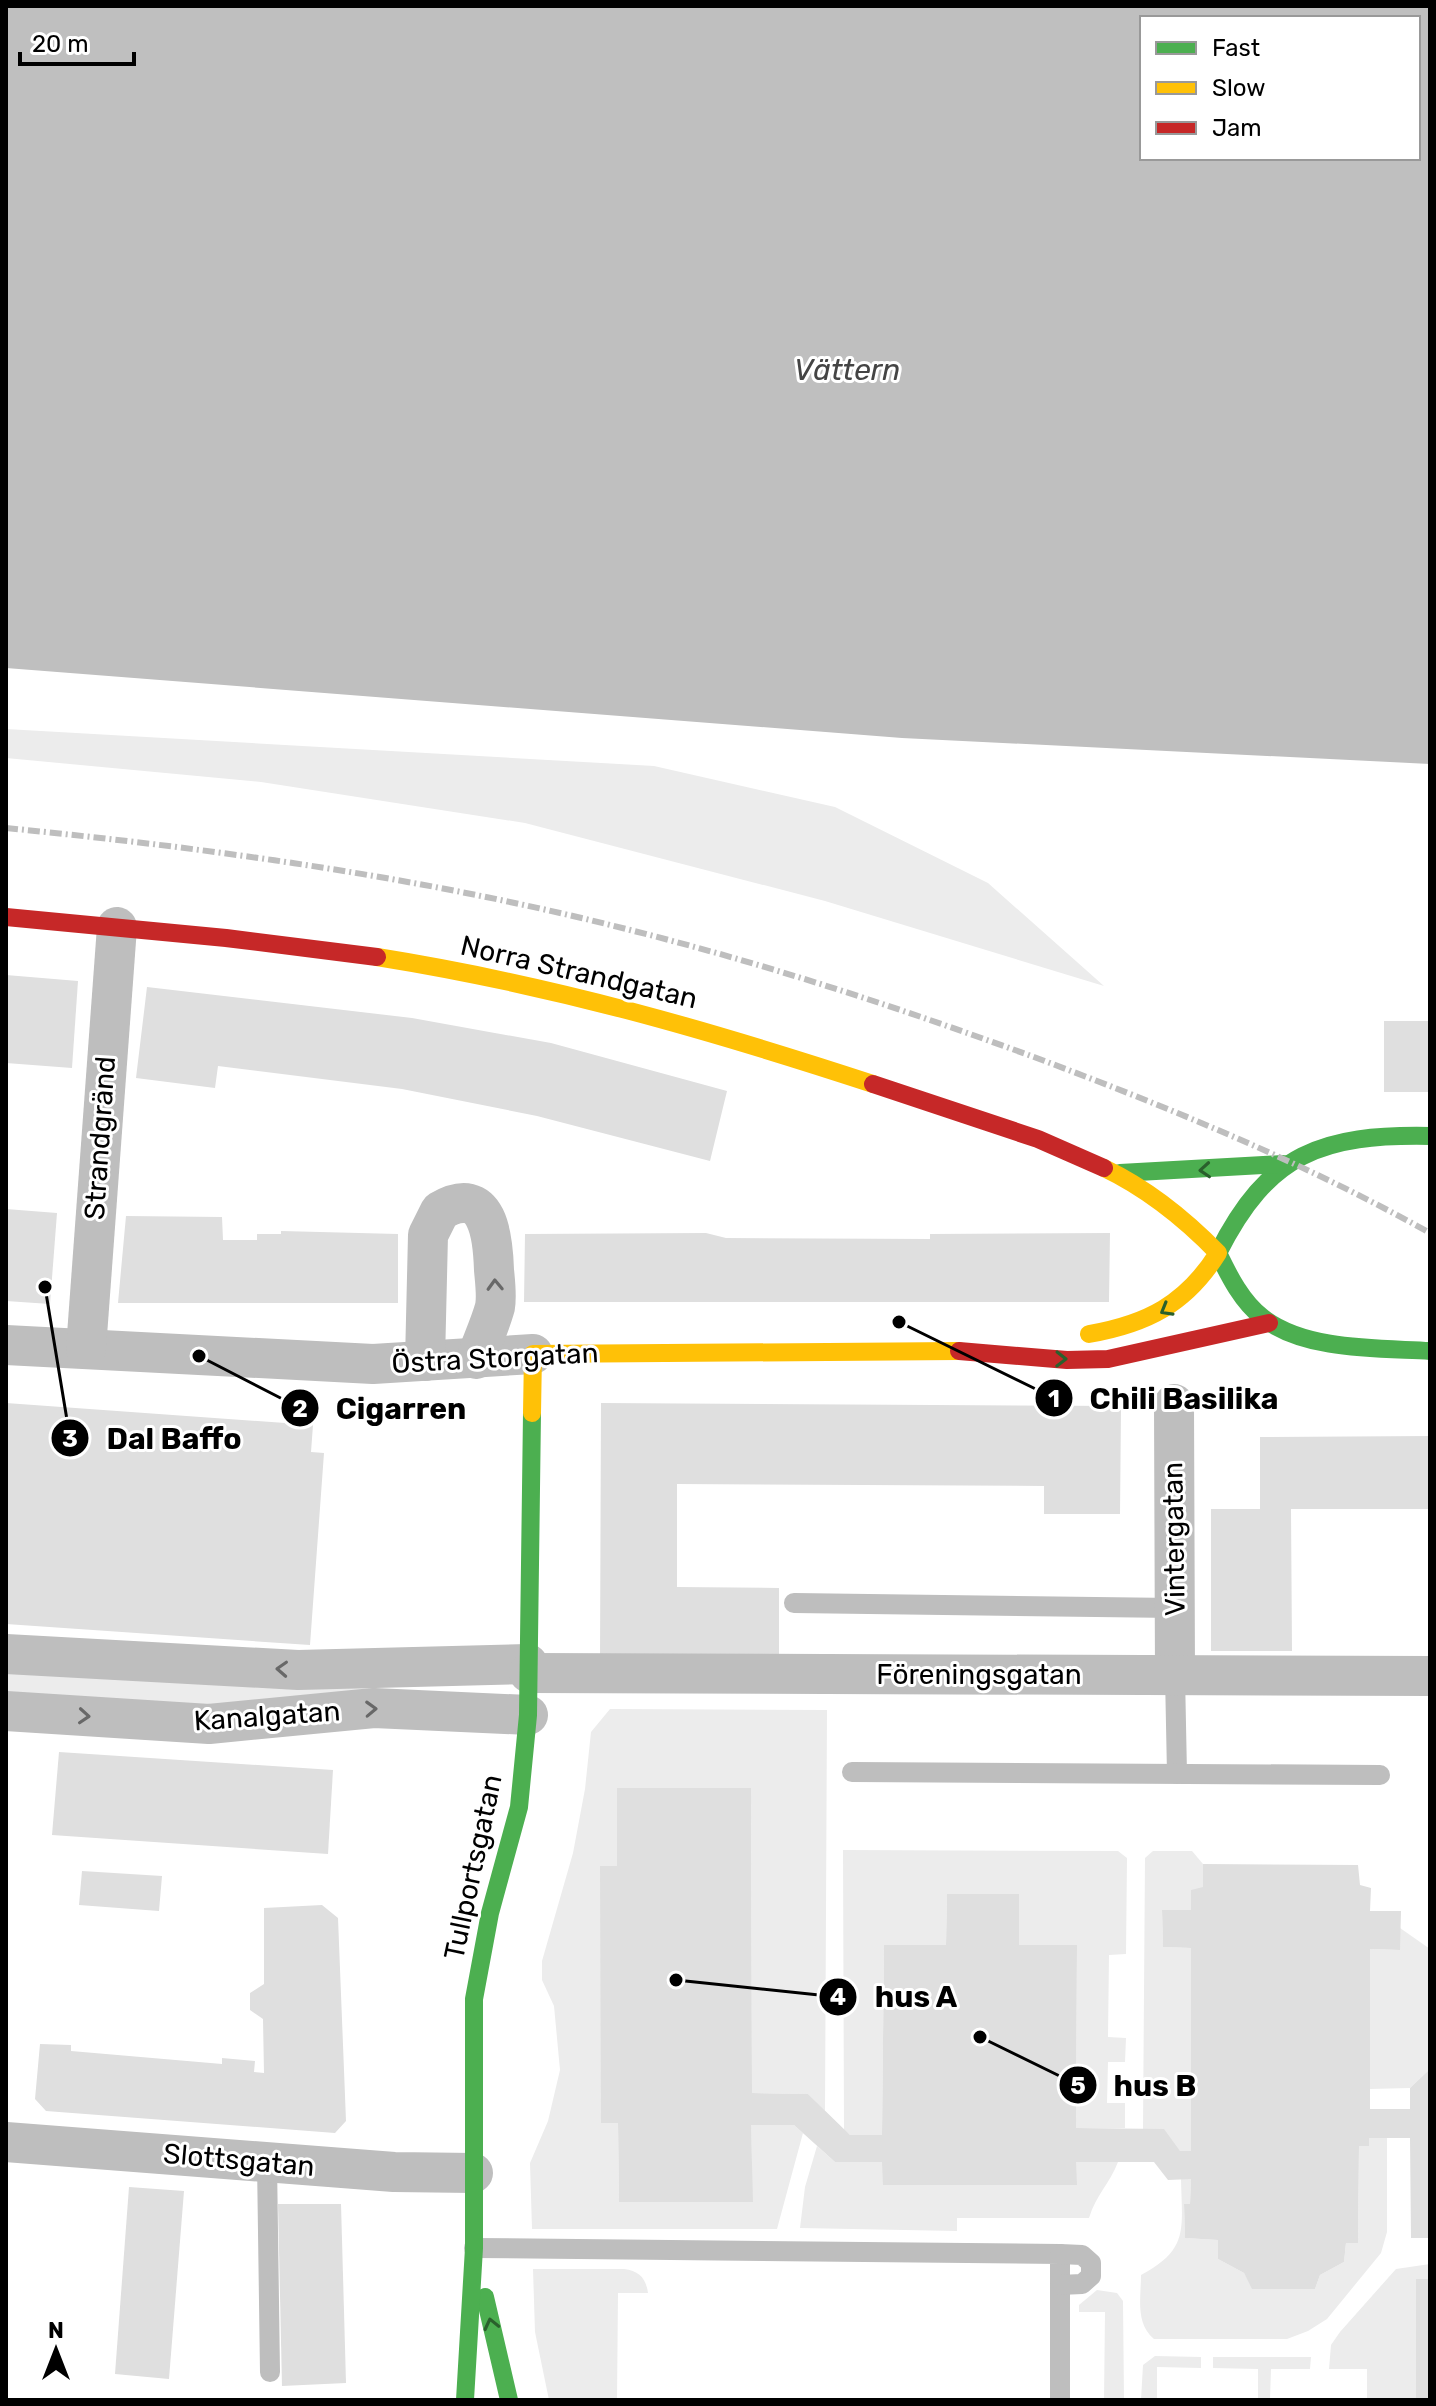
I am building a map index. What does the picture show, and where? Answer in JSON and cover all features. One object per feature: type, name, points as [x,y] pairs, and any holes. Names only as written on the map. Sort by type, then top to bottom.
[{"type":"street","name":"Norra Strandgatan","points":[[6,917],[333,952],[590,998],[778,1052],[1032,1137],[1120,1173],[1200,1232],[1218,1253],[1235,1285],[1269,1323]]},
{"type":"street","name":"Strandgränd","points":[[86,1349],[117,927]]},
{"type":"street","points":[[1283,1164],[1320,1146],[1405,1135],[1430,1136]]},
{"type":"street","name":"Norra Strandgatan","points":[[1120,1173],[1283,1164]]},
{"type":"street","name":"Östra Storgatan","points":[[984,1351],[1135,1326],[1170,1309],[1204,1277],[1235,1216],[1283,1164]]},
{"type":"street","points":[[425,1361],[428,1235],[440,1211],[459,1204],[470,1206],[485,1216],[493,1237],[496,1304],[476,1359]]},
{"type":"street","name":"Östra Storgatan","points":[[6,1345],[373,1364],[533,1354],[984,1351],[1058,1360],[1115,1358],[1149,1352],[1225,1328],[1269,1323]]},
{"type":"street","points":[[1269,1323],[1361,1347],[1430,1351]]},
{"type":"street","name":"Tullportsgatan","points":[[465,2400],[474,2248],[474,1999],[490,1913],[519,1807],[528,1715],[533,1354]]},
{"type":"street","name":"Vintergatan","points":[[1174,1404],[1175,1675]]},
{"type":"street","name":"Kanalgatan","points":[[6,1654],[298,1670],[528,1669]]},
{"type":"street","name":"Föreningsgatan","points":[[528,1669],[1430,1676]]},
{"type":"street","name":"Kanalgatan","points":[[6,1711],[209,1724],[374,1708],[528,1715]]},
{"type":"street","name":"Slottsgatan","points":[[6,2142],[394,2172],[473,2173]]},
{"type":"street","name":"Tullportsgatan","points":[[474,2248],[509,2400]]},
{"type":"lane","points":[[794,1603],[1175,1608]]},
{"type":"lane","points":[[1175,1675],[1177,1774]]},
{"type":"lane","points":[[852,1772],[1380,1775]]},
{"type":"lane","points":[[267,2162],[270,2372]]},
{"type":"lane","points":[[474,2248],[1060,2254],[1082,2255],[1091,2263],[1091,2276],[1082,2284],[1060,2285]]},
{"type":"lane","points":[[1060,2254],[1060,2400]]},
{"type":"shaded area","points":[[6,729],[654,766],[835,807],[988,883],[1104,986],[825,901],[525,823],[261,782],[6,758]]},
{"type":"shaded area","points":[[6,1654],[373,1669],[374,1708],[6,1711]]},
{"type":"shaded area","points":[[610,1709],[827,1710],[825,2111],[808,2094],[752,2093],[751,1788],[617,1788],[617,1866],[601,2123],[618,2123],[619,2202],[752,2202],[751,2125],[794,2125],[803,2133],[777,2229],[532,2229],[530,2163],[548,2121],[560,2070],[554,2006],[542,1980],[542,1961],[573,1853],[585,1789],[591,1732]]},
{"type":"shaded area","points":[[843,1850],[1118,1851],[1127,1858],[1126,1954],[1109,1955],[1108,2037],[1126,2038],[1125,2062],[1108,2062],[1107,2103],[1125,2103],[1125,2128],[1076,2128],[1077,1945],[1019,1945],[947,1894],[946,1945],[884,1945],[882,2135],[850,2135],[844,2130]]},
{"type":"shaded area","points":[[1153,1851],[1192,1851],[1203,1864],[1203,1887],[1191,1910],[1162,1911],[1163,1947],[1191,1948],[1191,2151],[1180,2151],[1143,2129],[1145,1858]]},
{"type":"shaded area","points":[[1400,1928],[1430,1949],[1430,2069],[1410,2088],[1370,2089],[1370,1949],[1400,1950]]},
{"type":"shaded area","points":[[1369,2138],[1387,2138],[1387,2232],[1381,2253],[1327,2319],[1287,2339],[1154,2339],[1148,2333],[1140,2310],[1141,2275],[1157,2266],[1175,2247],[1181,2225],[1181,2179],[1191,2179],[1190,2204],[1184,2204],[1185,2238],[1218,2240],[1218,2259],[1244,2273],[1253,2289],[1315,2289],[1320,2275],[1344,2262],[1346,2243],[1358,2243],[1359,2146],[1369,2145]]},
{"type":"shaded area","points":[[817,2146],[835,2162],[1118,2162],[1089,2218],[957,2218],[957,2231],[800,2228],[805,2187]]},
{"type":"shaded area","points":[[1430,2264],[1430,2279],[1416,2280],[1416,2400],[1367,2400],[1367,2369],[1329,2369],[1331,2345],[1396,2269]]},
{"type":"shaded area","points":[[533,2269],[624,2269],[634,2271],[646,2283],[648,2293],[618,2293],[617,2400],[549,2400],[535,2332]]},
{"type":"shaded area","points":[[1097,2290],[1117,2293],[1123,2301],[1124,2400],[1104,2400],[1105,2312],[1079,2312],[1079,2305]]},
{"type":"shaded area","points":[[1155,2356],[1201,2357],[1201,2368],[1157,2367],[1157,2400],[1141,2400],[1143,2365]]},
{"type":"shaded area","points":[[1213,2357],[1311,2357],[1310,2369],[1271,2369],[1270,2400],[1258,2400],[1258,2369],[1213,2368]]},
{"type":"water","name":"Vättern","points":[[6,6],[1430,6],[1430,764],[902,738],[6,668]]},
{"type":"building","points":[[6,975],[78,981],[72,1068],[6,1063]]},
{"type":"building","points":[[147,987],[412,1018],[551,1043],[727,1091],[710,1161],[537,1116],[402,1089],[218,1066],[215,1088],[136,1078]]},
{"type":"building","points":[[1384,1021],[1430,1021],[1430,1092],[1384,1092]]},
{"type":"building","points":[[6,1209],[57,1213],[50,1304],[6,1301]]},
{"type":"building","points":[[126,1216],[222,1217],[223,1240],[257,1240],[257,1234],[281,1234],[281,1231],[398,1234],[398,1303],[118,1303]]},
{"type":"building","points":[[706,1233],[726,1238],[930,1239],[930,1234],[1110,1233],[1109,1302],[524,1302],[525,1234]]},
{"type":"building","points":[[6,1403],[313,1425],[311,1452],[324,1453],[310,1645],[6,1624]]},
{"type":"building","points":[[601,1403],[1121,1406],[1120,1514],[1044,1514],[1044,1486],[677,1484],[677,1587],[779,1588],[779,1663],[600,1661]]},
{"type":"building","points":[[1430,1436],[1430,1509],[1291,1509],[1292,1651],[1211,1651],[1211,1509],[1260,1509],[1260,1437]]},
{"type":"building","points":[[59,1752],[333,1770],[328,1854],[52,1835]]},
{"type":"building","points":[[617,1788],[751,1788],[752,2093],[808,2094],[850,2135],[882,2135],[884,1945],[946,1945],[947,1894],[1019,1894],[1019,1945],[1077,1945],[1076,2128],[1164,2129],[1180,2151],[1191,2151],[1191,1948],[1163,1947],[1162,1910],[1191,1910],[1191,1890],[1203,1887],[1203,1864],[1358,1865],[1360,1885],[1371,1888],[1370,1911],[1401,1911],[1400,1950],[1370,1949],[1370,2109],[1410,2109],[1410,2088],[1430,2069],[1430,2238],[1411,2238],[1410,2138],[1369,2138],[1369,2146],[1359,2146],[1358,2243],[1346,2243],[1344,2262],[1320,2275],[1315,2289],[1252,2289],[1244,2273],[1218,2259],[1218,2240],[1185,2238],[1184,2204],[1190,2204],[1191,2179],[1168,2180],[1154,2162],[1076,2162],[1077,2185],[883,2185],[882,2162],[835,2162],[794,2125],[751,2125],[753,2202],[619,2202],[618,2123],[601,2123],[600,1866],[617,1866]]},
{"type":"building","points":[[82,1871],[162,1876],[159,1911],[79,1905]]},
{"type":"building","points":[[322,1905],[338,1918],[346,2121],[335,2133],[46,2111],[35,2099],[40,2044],[71,2045],[71,2051],[222,2064],[222,2058],[255,2061],[254,2072],[264,2073],[263,2019],[250,2010],[250,1993],[264,1984],[264,1908]]},
{"type":"building","points":[[129,2187],[184,2191],[169,2379],[115,2374]]},
{"type":"building","points":[[278,2204],[341,2204],[346,2383],[282,2386]]},
{"type":"building","points":[[1416,2279],[1430,2279],[1430,2400],[1416,2400]]},
{"type":"railway","points":[[6,828],[243,856],[400,881],[557,912],[735,958],[935,1022],[1135,1096],[1285,1160],[1430,1233]]},
{"type":"traffic: fast","points":[[1430,1136],[1358,1139],[1302,1156],[1257,1192],[1218,1253],[1242,1296],[1263,1318],[1280,1329],[1300,1337],[1344,1346],[1430,1351]]},
{"type":"traffic: fast","points":[[1120,1173],[1283,1164]]},
{"type":"traffic: fast","points":[[465,2400],[474,2248],[474,1999],[490,1913],[519,1807],[528,1715],[532,1413]]},
{"type":"traffic: fast","points":[[485,2297],[509,2400]]},
{"type":"traffic: slow","points":[[377,957],[505,981],[628,1010],[873,1084]]},
{"type":"traffic: slow","points":[[1089,1334],[1129,1324],[1163,1309],[1192,1286],[1218,1253],[1165,1205],[1104,1168]]},
{"type":"traffic: slow","points":[[532,1413],[533,1354],[959,1351]]},
{"type":"traffic: jam","points":[[6,917],[226,938],[377,957]]},
{"type":"traffic: jam","points":[[873,1084],[1038,1139],[1104,1168]]},
{"type":"traffic: jam","points":[[959,1351],[1067,1360],[1108,1359],[1269,1323]]},
{"type":"place","name":"Dal Baffo","points":[[45,1287]]},
{"type":"place","name":"Chili Basilika","points":[[899,1322]]},
{"type":"place","name":"Cigarren","points":[[199,1356]]},
{"type":"place","name":"hus A","points":[[676,1980]]},
{"type":"place","name":"hus B","points":[[980,2037]]}]
